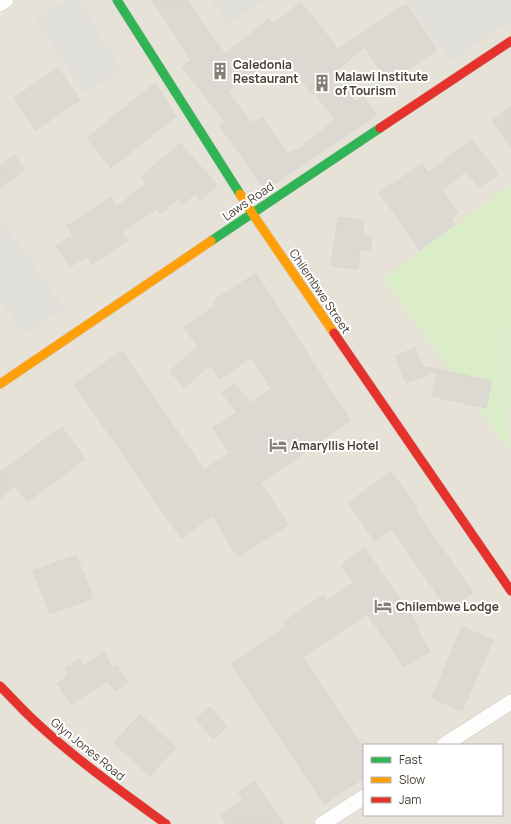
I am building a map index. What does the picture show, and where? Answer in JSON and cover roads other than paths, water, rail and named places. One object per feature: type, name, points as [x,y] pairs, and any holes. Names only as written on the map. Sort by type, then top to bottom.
[{"type":"street","points":[[0,4],[6,0]]},
{"type":"street","name":"Chilembwe Street","points":[[117,0],[252,213],[511,591]]},
{"type":"street","name":"Laws Road","points":[[0,384],[252,213],[511,41]]},
{"type":"street","name":"Glyn Jones Road","points":[[0,686],[54,740],[94,772],[166,824]]},
{"type":"street","points":[[446,744],[511,702]]},
{"type":"street","points":[[322,824],[363,798]]},
{"type":"place","name":"Caledonia Restaurant","points":[[220,71]]},
{"type":"place","name":"Malawi Institute of Tourism","points":[[322,83]]},
{"type":"place","name":"Amaryllis Hotel","points":[[278,445]]},
{"type":"place","name":"Chilembwe Lodge","points":[[383,606]]}]
